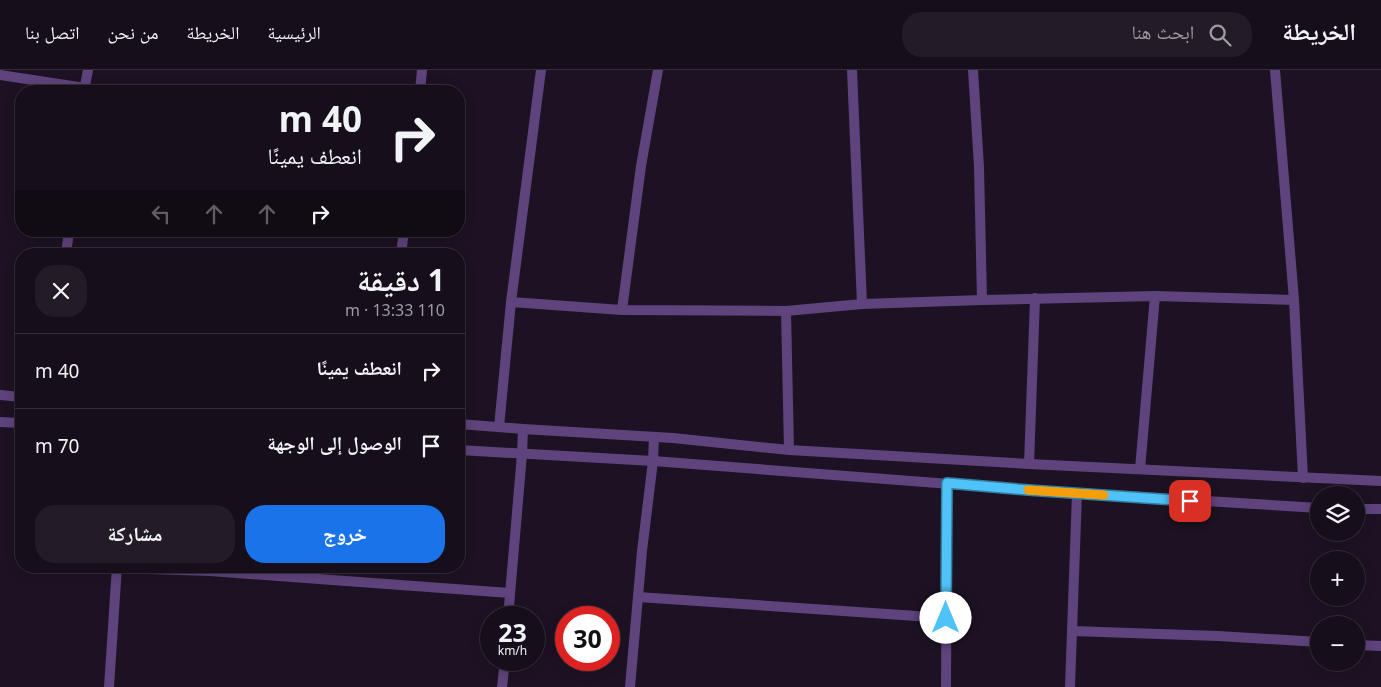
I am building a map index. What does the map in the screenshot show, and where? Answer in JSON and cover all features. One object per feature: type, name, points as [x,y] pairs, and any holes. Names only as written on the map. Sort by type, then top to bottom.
[{"type":"street","points":[[86,85],[88,70]]},
{"type":"street","points":[[421,85],[422,70]]},
{"type":"street","points":[[498,427],[511,302],[541,70]]},
{"type":"street","points":[[622,310],[641,166],[658,70]]},
{"type":"street","points":[[852,70],[862,304]]},
{"type":"street","points":[[974,70],[980,167],[982,300]]},
{"type":"street","points":[[1275,70],[1294,300],[1303,478]]},
{"type":"street","points":[[0,75],[57,85]]},
{"type":"street","points":[[511,302],[622,310],[786,310],[862,304],[1035,298],[1155,296],[1294,300]]},
{"type":"street","points":[[1140,469],[1155,296]]},
{"type":"street","points":[[1029,464],[1035,298]]},
{"type":"street","points":[[786,310],[789,450]]},
{"type":"street","points":[[0,395],[15,396]]},
{"type":"street","points":[[0,422],[15,423]]},
{"type":"street","points":[[465,424],[654,436],[789,450],[1381,481]]},
{"type":"street","points":[[509,606],[523,429]]},
{"type":"street","points":[[630,687],[654,436]]},
{"type":"street","points":[[465,450],[653,461],[1077,493],[1310,507]]},
{"type":"street","points":[[946,687],[947,483]]},
{"type":"street","points":[[1070,687],[1077,493]]},
{"type":"street","points":[[1365,509],[1381,509]]},
{"type":"street","points":[[109,687],[117,573]]},
{"type":"street","points":[[239,573],[510,592]]},
{"type":"street","points":[[638,597],[946,618]]},
{"type":"street","points":[[1072,631],[1310,641]]},
{"type":"street","points":[[1365,645],[1381,646]]},
{"type":"street","points":[[502,687],[503,671]]},
{"type":"slow traffic","points":[[1028,490],[1104,495]]},
{"type":"route","points":[[946,618],[947,483],[1190,501]]}]
